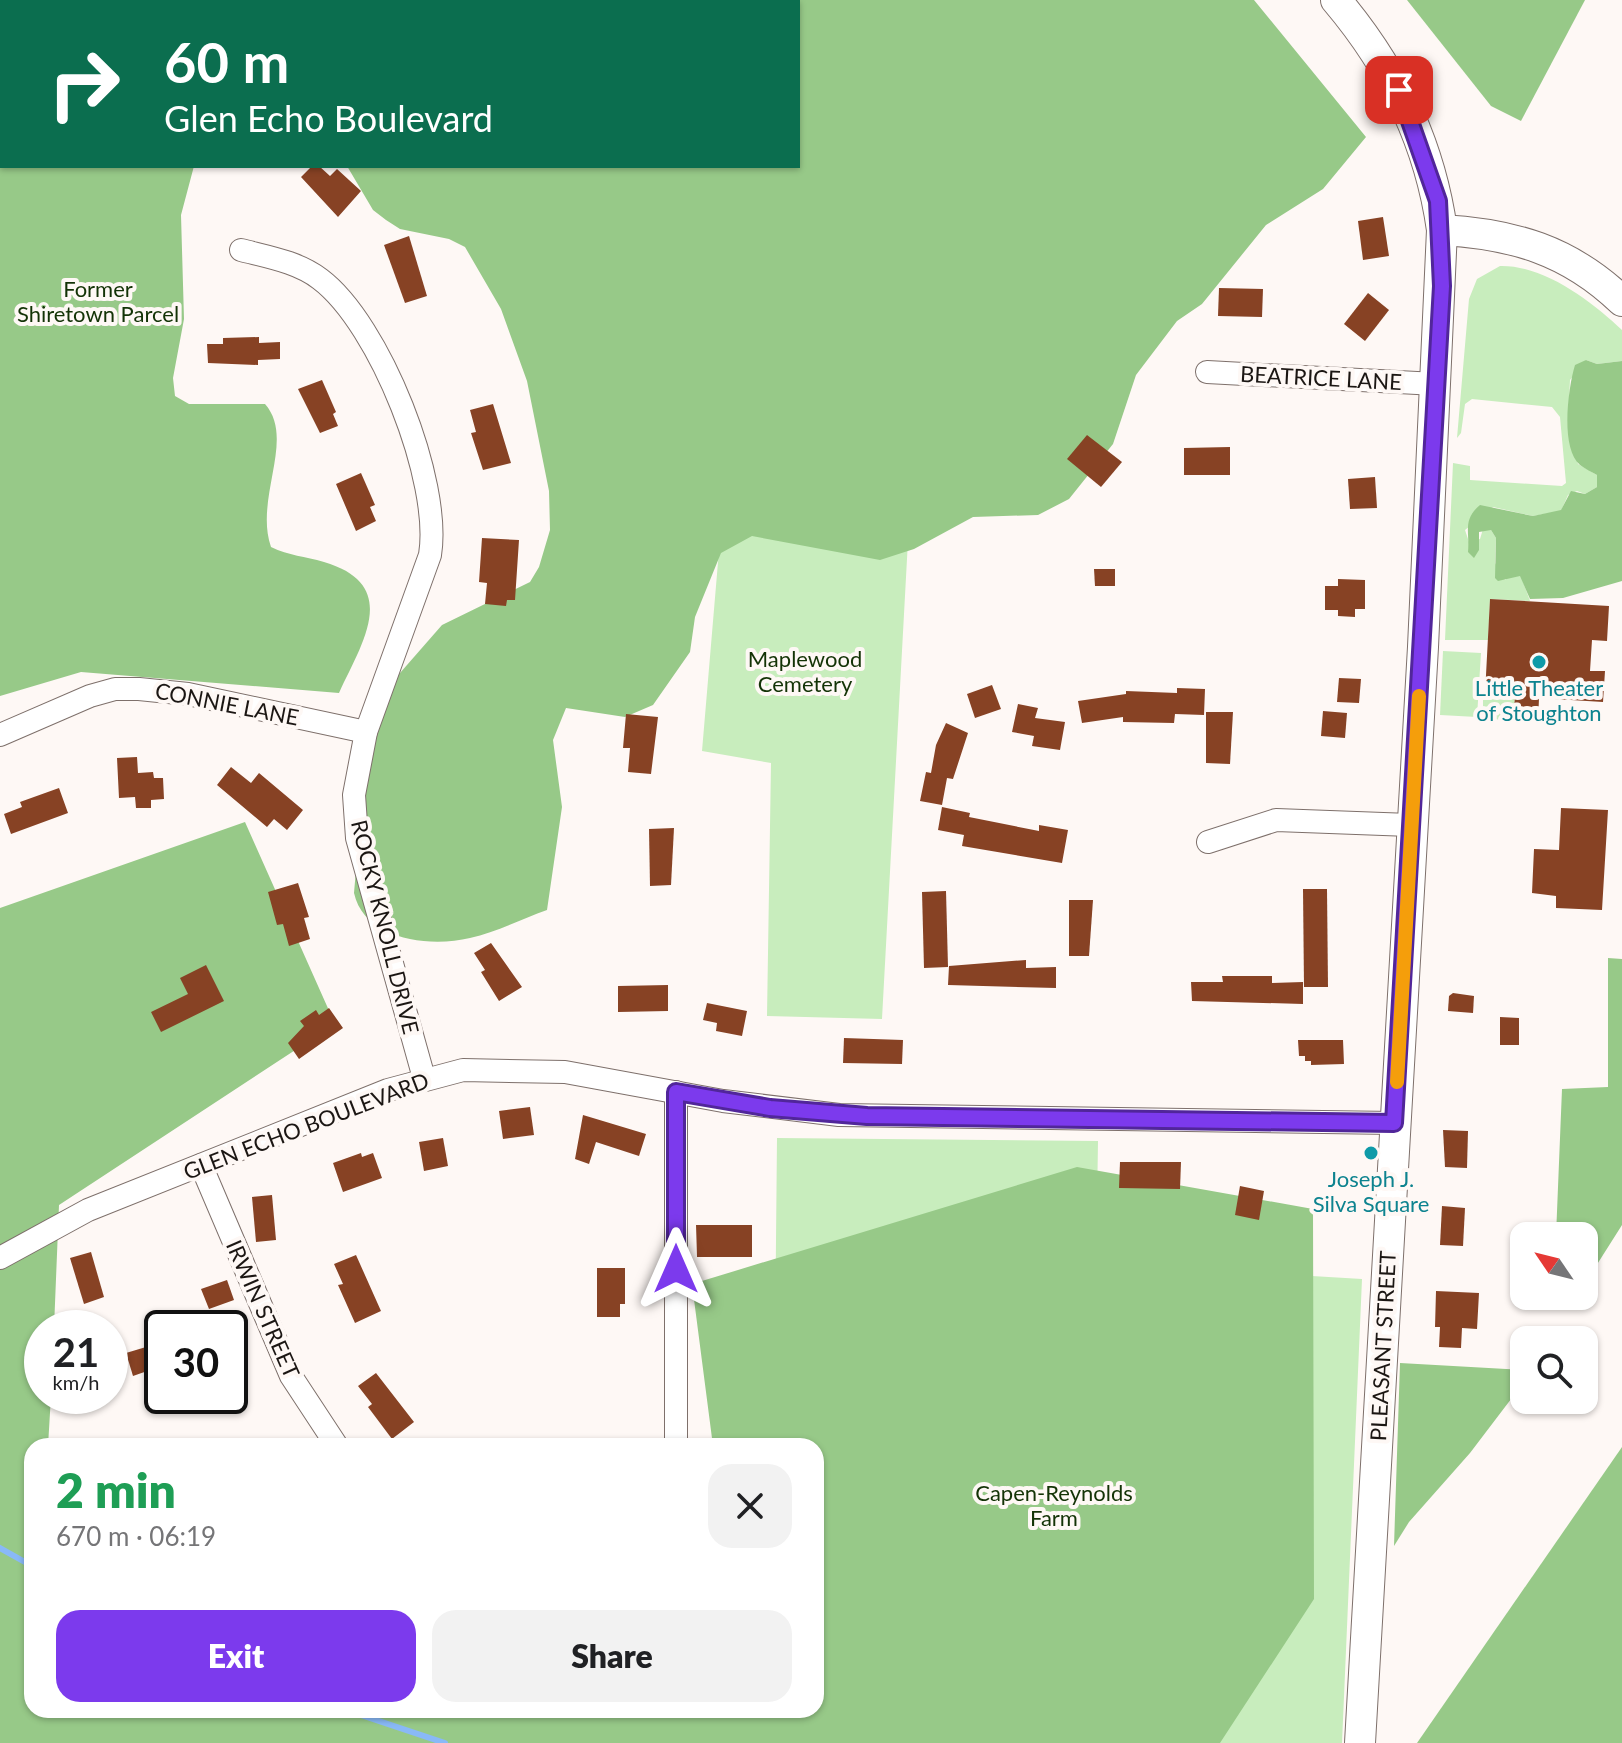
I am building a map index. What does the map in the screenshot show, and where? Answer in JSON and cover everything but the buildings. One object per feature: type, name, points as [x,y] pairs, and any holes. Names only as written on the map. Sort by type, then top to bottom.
[{"type":"main road","name":"PLEASANT STREET","points":[[1336,0],[1399,90],[1429,167],[1442,230],[1360,1743]]},
{"type":"main road","points":[[1442,230],[1493,233],[1526,243],[1582,270],[1622,301]]},
{"type":"street","name":"ROCKY KNOLL DRIVE","points":[[241,250],[297,266],[319,278],[344,303],[383,368],[428,483],[433,534],[424,580],[366,732],[354,795],[357,838],[424,1078]]},
{"type":"street","name":"BEATRICE LANE","points":[[1207,372],[1436,384]]},
{"type":"street","name":"CONNIE LANE","points":[[0,735],[90,696],[115,689],[188,694],[366,732]]},
{"type":"street","points":[[1208,842],[1276,820],[1410,825]]},
{"type":"street","name":"GLEN ECHO BOULEVARD","points":[[0,1258],[67,1220],[201,1165],[424,1078],[463,1070],[536,1070],[770,1108],[867,1116],[1394,1123]]},
{"type":"street","points":[[676,1092],[676,1438]]},
{"type":"street","name":"IRWIN STREET","points":[[201,1165],[291,1376],[332,1438]]},
{"type":"green space","points":[[800,0],[1254,0],[1366,137],[1323,189],[1266,225],[1202,304],[1177,321],[1136,375],[1113,444],[1069,499],[1038,515],[973,517],[914,549],[880,560],[752,536],[721,553],[695,617],[690,652],[653,705],[625,717],[566,708],[553,740],[562,807],[547,910],[499,929],[453,941],[436,942],[400,936],[370,921],[360,909],[354,893],[366,754],[379,697],[442,625],[530,582],[539,567],[550,530],[549,491],[527,381],[501,309],[465,247],[449,239],[400,229],[373,210],[348,168],[800,168]]},
{"type":"green space","points":[[1407,0],[1585,0],[1521,121],[1491,106]]},
{"type":"green space","name":"Former Shiretown Parcel","points":[[0,168],[193,168],[181,215],[184,319],[173,378],[175,396],[189,404],[265,404],[277,434],[267,509],[271,547],[348,572],[362,585],[369,600],[365,636],[339,693],[81,672],[0,696]]},
{"type":"green space","points":[[1500,266],[1517,267],[1550,278],[1596,308],[1622,330],[1622,361],[1597,364],[1586,360],[1570,380],[1568,421],[1578,464],[1597,475],[1597,487],[1585,494],[1577,491],[1568,495],[1561,511],[1533,516],[1493,507],[1465,530],[1469,542],[1480,539],[1483,529],[1491,530],[1496,538],[1495,563],[1505,580],[1510,575],[1521,576],[1530,601],[1490,599],[1488,640],[1445,640],[1453,463],[1470,466],[1470,480],[1562,486],[1566,483],[1560,417],[1552,407],[1472,399],[1465,404],[1461,433],[1457,438],[1469,299],[1477,279]]},
{"type":"green space","points":[[1586,360],[1597,364],[1622,361],[1622,581],[1563,598],[1530,599],[1520,576],[1498,581],[1495,578],[1496,538],[1491,530],[1479,532],[1479,550],[1474,558],[1468,552],[1469,521],[1480,505],[1533,516],[1561,510],[1571,491],[1585,494],[1597,487],[1597,475],[1580,465],[1574,457],[1568,432],[1572,375],[1575,365]]},
{"type":"green space","name":"Maplewood Cemetery","points":[[722,515],[909,522],[882,1019],[767,1016],[771,763],[702,751]]},
{"type":"green space","points":[[1443,651],[1481,653],[1477,717],[1440,715]]},
{"type":"green space","points":[[1483,695],[1515,696],[1513,721],[1483,718]]},
{"type":"green space","name":"Capen-Reynolds Farm","points":[[245,822],[335,1024],[59,1205],[55,1310],[24,1310],[24,1414],[50,1414],[48,1438],[24,1438],[24,1718],[824,1718],[824,1438],[712,1438],[692,1284],[1077,1167],[1313,1209],[1314,1599],[1220,1743],[0,1743],[0,908]]},
{"type":"green space","points":[[1608,958],[1622,959],[1622,1225],[1598,1263],[1598,1222],[1557,1222],[1562,1089],[1608,1087]]},
{"type":"green space","name":"Capen-Reynolds Farm","points":[[777,1138],[1098,1141],[1096,1272],[1198,1269],[1362,1279],[1342,1743],[772,1743],[805,1718],[824,1718],[824,1438],[774,1438]]},
{"type":"green space","points":[[1400,1363],[1510,1369],[1510,1400],[1470,1453],[1409,1522],[1394,1546]]},
{"type":"green space","points":[[1622,1447],[1622,1743],[1417,1743]]},
{"type":"waterway","points":[[0,1548],[24,1562]]},
{"type":"waterway","points":[[370,1718],[445,1743]]},
{"type":"slow traffic","points":[[1397,1082],[1419,696]]},
{"type":"place","name":"Little Theater of Stoughton","points":[[1539,662]]},
{"type":"place","name":"Joseph J. Silva Square","points":[[1371,1153]]},
{"type":"route","points":[[676,1269],[676,1092],[770,1108],[839,1115],[1298,1119],[1394,1123],[1442,286],[1442,230],[1438,201],[1429,167],[1399,90]]}]
